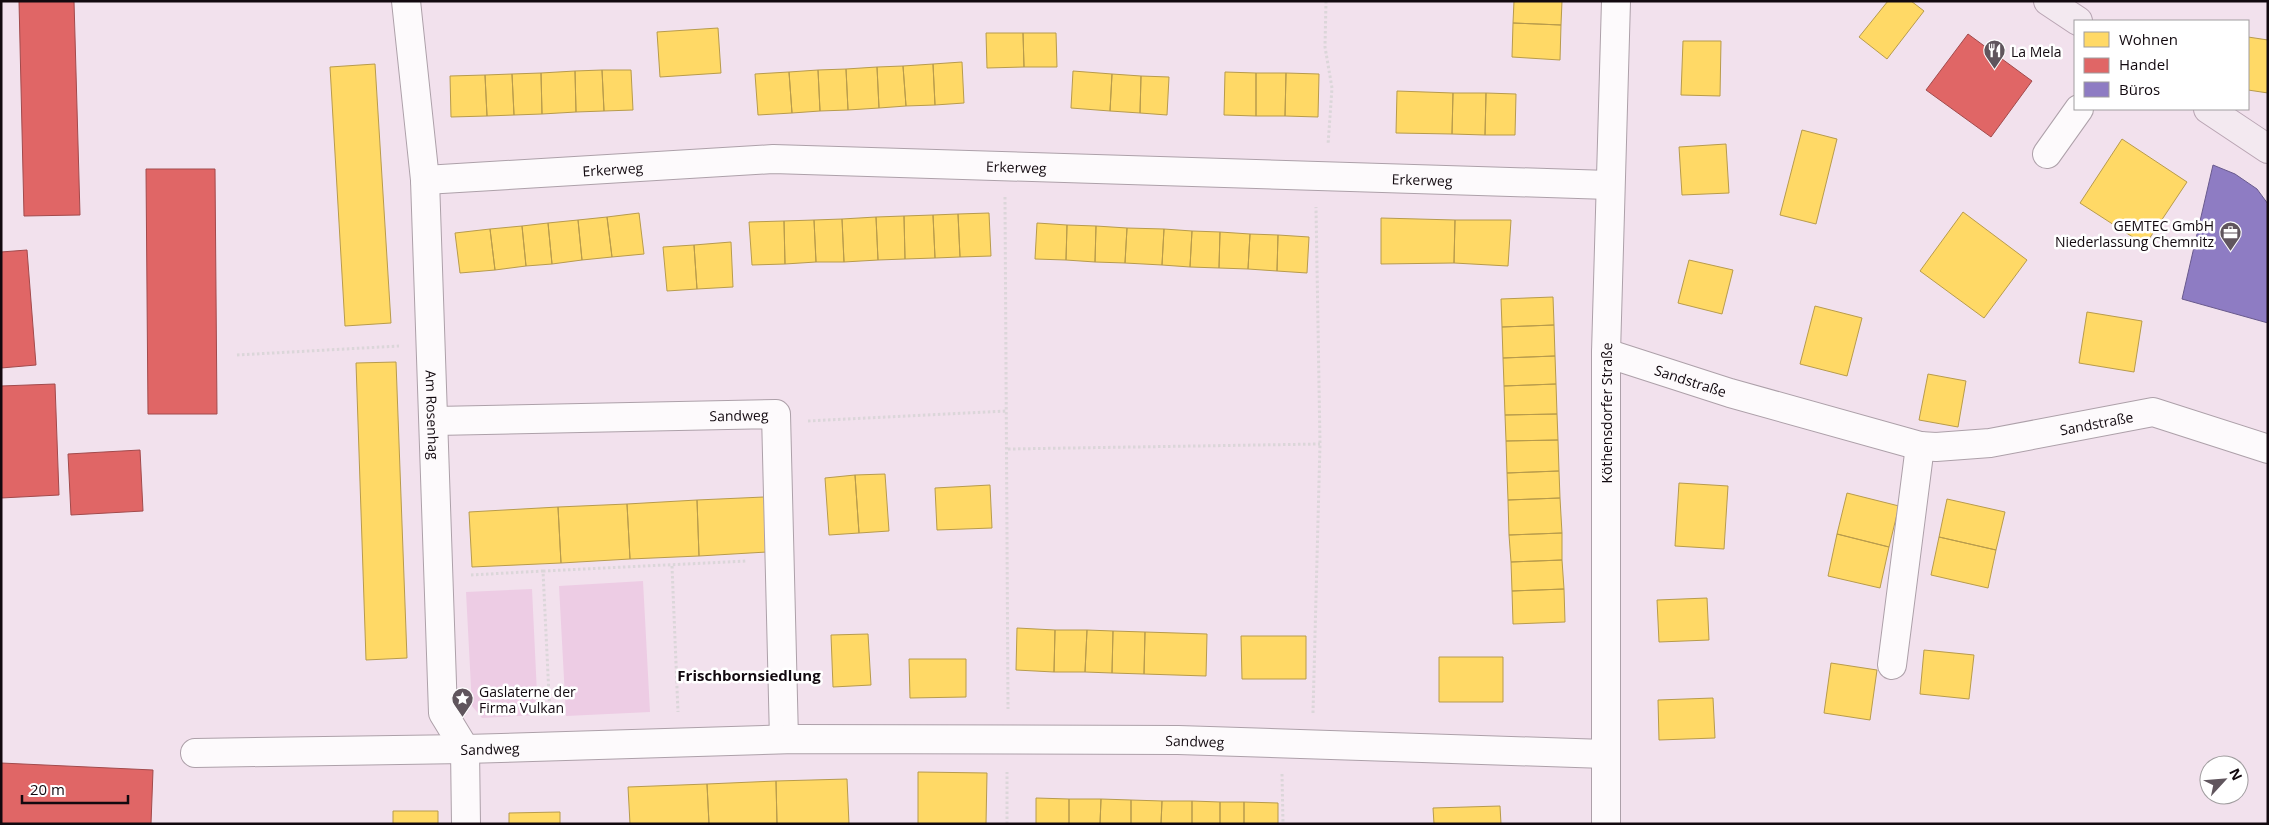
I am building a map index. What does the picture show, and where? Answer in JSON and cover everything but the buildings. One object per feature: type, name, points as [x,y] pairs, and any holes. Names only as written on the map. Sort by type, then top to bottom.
[{"type":"main road","points":[[2048,1],[2076,20]]},
{"type":"main road","points":[[2210,110],[2268,149]]},
{"type":"street","name":"Am Rosenhag","points":[[406,1],[425,180],[444,712],[465,749],[466,824]]},
{"type":"street","name":"Köthensdorfer Straße","points":[[1606,824],[1606,353],[1616,1]]},
{"type":"street","points":[[2047,154],[2078,110]]},
{"type":"street","name":"Erkerweg","points":[[425,180],[773,160],[1610,185]]},
{"type":"street","name":"Sandstraße","points":[[1606,353],[1730,393],[1920,446],[1936,447],[1990,443],[2154,412],[2268,449]]},
{"type":"street","name":"Sandweg","points":[[435,421],[776,414],[784,739]]},
{"type":"street","points":[[1892,665],[1920,446]]},
{"type":"street","name":"Sandweg","points":[[195,753],[465,749],[784,739],[1178,740],[1312,746],[1605,754]]},
{"type":"path","points":[[1312,746],[1320,444],[1321,176],[1332,88],[1326,47],[1326,1]]},
{"type":"path","points":[[1005,167],[1008,449],[1007,824]]},
{"type":"path","points":[[237,355],[432,344]]},
{"type":"path","points":[[805,421],[1007,411]]},
{"type":"path","points":[[1008,449],[1320,444]]},
{"type":"path","points":[[440,576],[710,563]]},
{"type":"path","points":[[672,565],[680,742]]},
{"type":"path","points":[[543,571],[551,746]]},
{"type":"path","points":[[1281,744],[1283,824]]},
{"type":"shaded area","points":[[643,581],[650,712],[566,716],[559,586]]},
{"type":"shaded area","points":[[532,589],[538,715],[482,718],[472,706],[466,592]]},
{"type":"place","name":"La Mela","points":[[1995,70]]},
{"type":"place","name":"GEMTEC GmbH Niederlassung Chemnitz","points":[[2230,252]]},
{"type":"place","name":"Gaslaterne der Firma Vulkan","points":[[463,718]]},
{"type":"district","name":"Frischbornsiedlung","points":[[749,675]]}]
